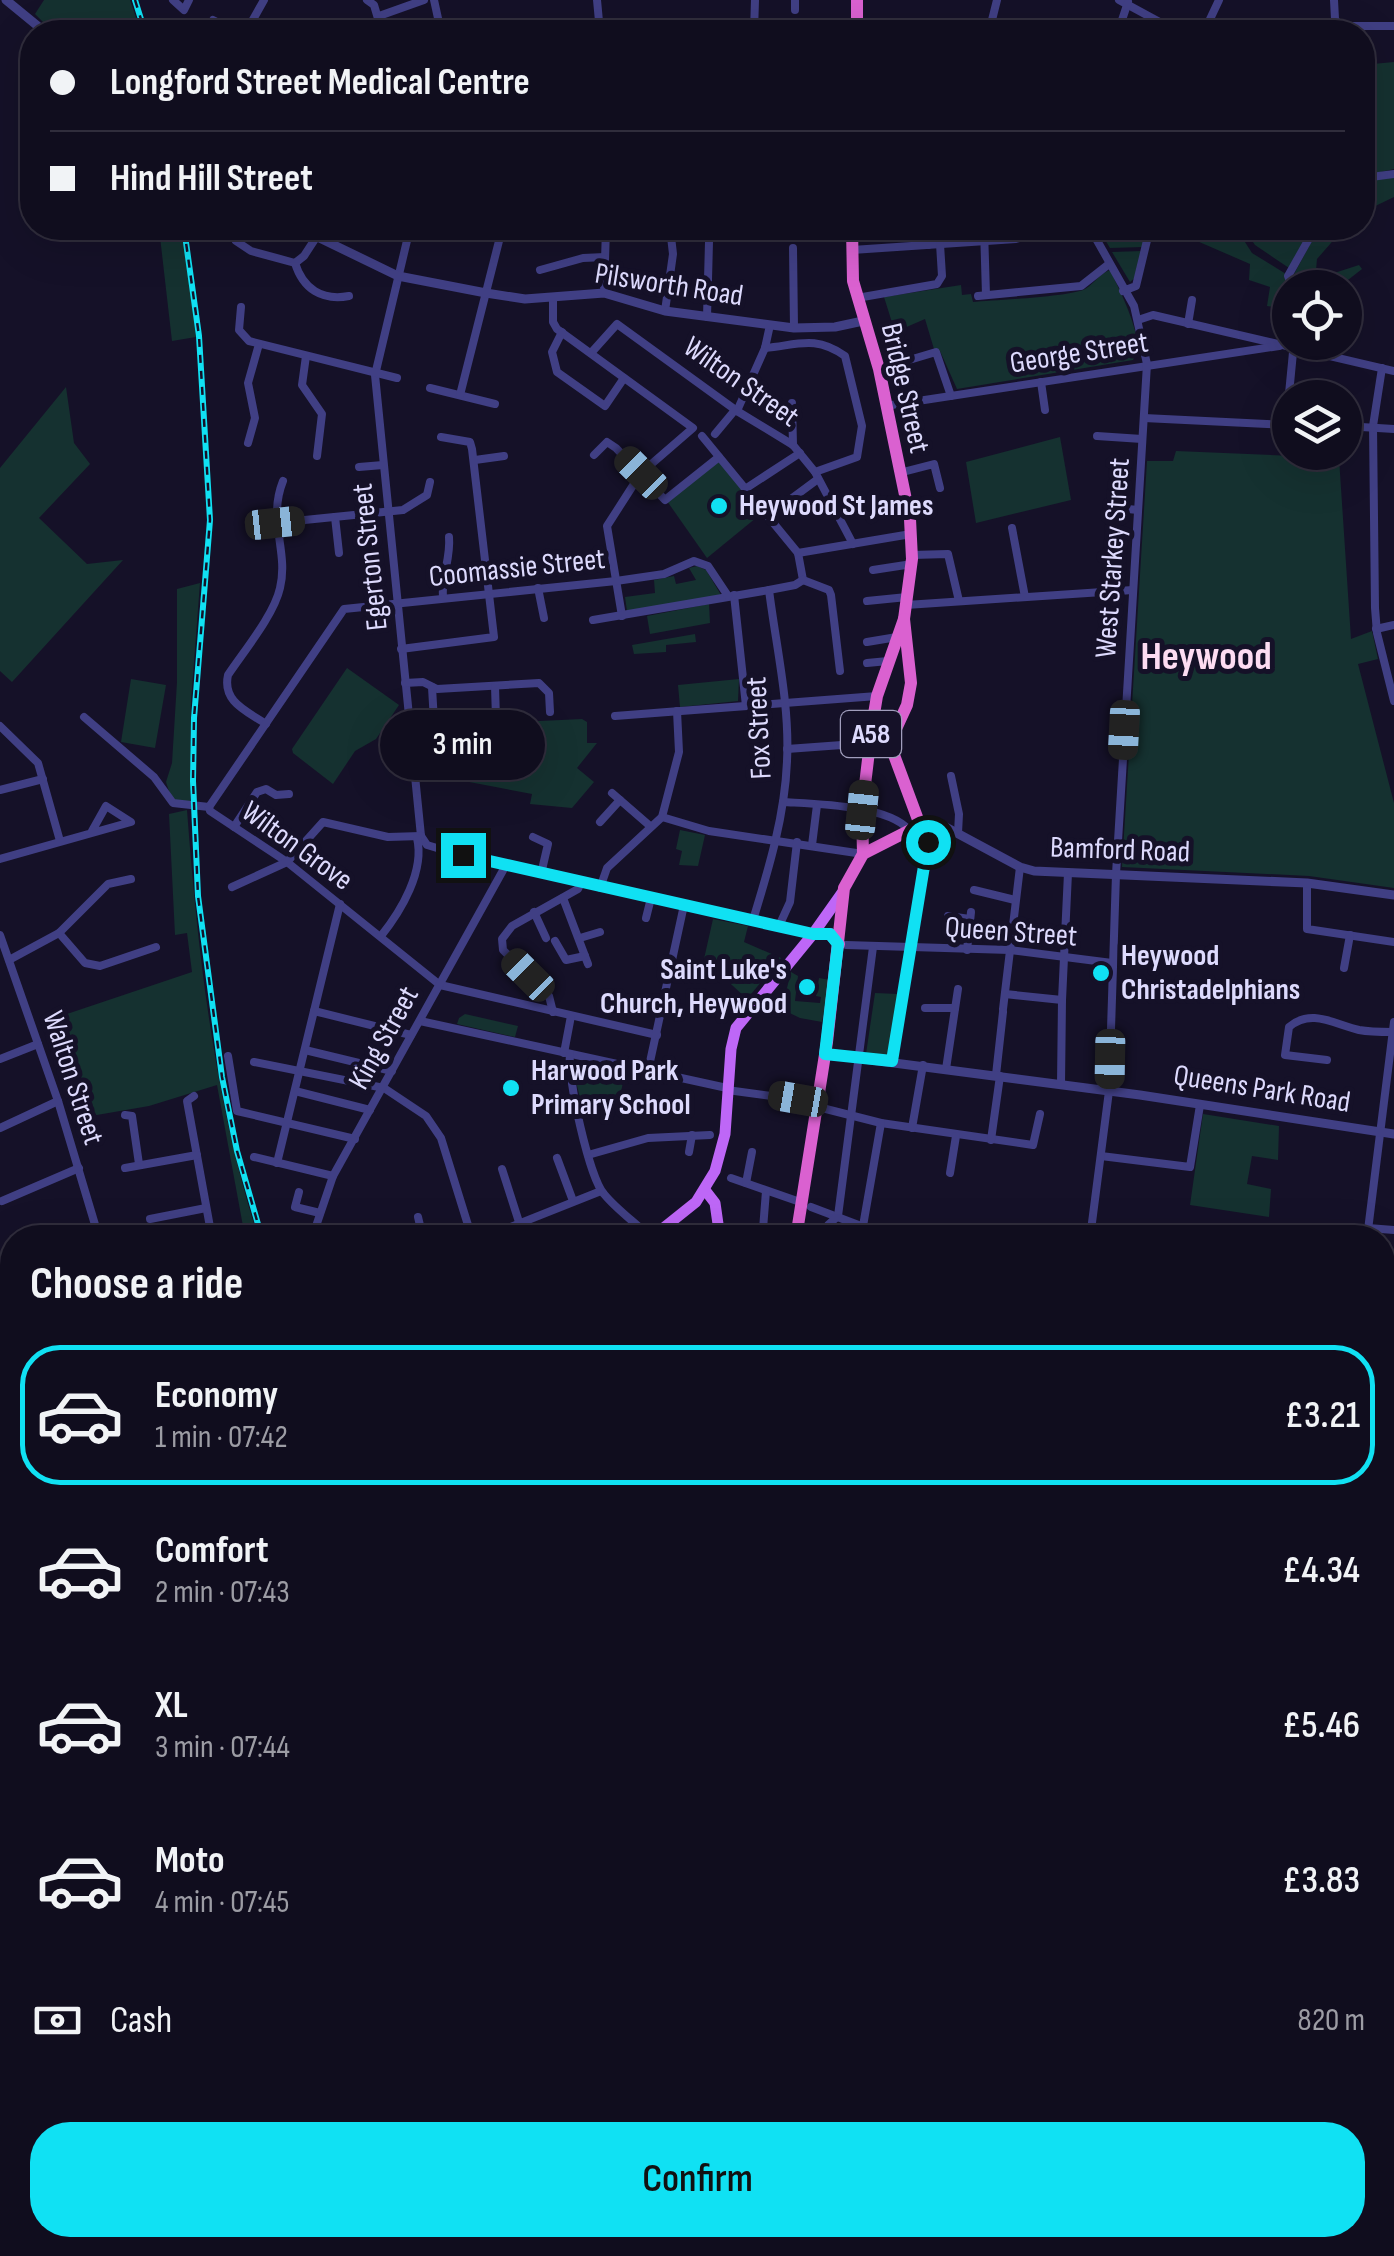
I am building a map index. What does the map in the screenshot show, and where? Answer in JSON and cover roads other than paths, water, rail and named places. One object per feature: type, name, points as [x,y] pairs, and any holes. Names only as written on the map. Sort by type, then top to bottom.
[{"type":"highway","name":"Bridge Street","points":[[852,240],[857,298],[879,369],[911,534],[906,607]]},
{"type":"highway","name":"A58","points":[[863,854],[862,810],[877,696],[897,650],[906,607]]},
{"type":"highway","name":"A58","points":[[897,650],[910,683],[907,705],[895,731],[894,755],[914,827]]},
{"type":"highway","points":[[800,1225],[822,1106],[825,1054],[842,944],[844,888],[863,854],[914,827]]},
{"type":"highway","points":[[831,911],[842,944]]},
{"type":"highway","points":[[813,934],[830,934],[842,944]]},
{"type":"main road","points":[[668,1225],[705,1190],[721,1152],[730,1048],[736,1028],[831,911],[844,888]]},
{"type":"main road","points":[[705,1190],[715,1203],[718,1225]]},
{"type":"street","points":[[6,0],[30,20]]},
{"type":"street","points":[[173,0],[184,10],[189,0]]},
{"type":"street","points":[[367,0],[374,5],[379,20]]},
{"type":"street","points":[[378,16],[424,0]]},
{"type":"street","points":[[795,0],[795,10]]},
{"type":"street","points":[[1124,1],[1157,20]]},
{"type":"street","points":[[236,241],[251,252],[294,263],[314,240]]},
{"type":"street","name":"Pilsworth Road","points":[[325,240],[398,276],[486,294],[553,298],[604,294],[664,312],[794,328],[835,327],[864,321]]},
{"type":"street","name":"Egerton Street","points":[[381,936],[414,876],[419,847],[375,374],[407,240]]},
{"type":"street","points":[[460,395],[499,240]]},
{"type":"street","points":[[604,294],[606,240]]},
{"type":"street","points":[[664,312],[673,254],[671,240]]},
{"type":"street","points":[[928,240],[928,245]]},
{"type":"street","points":[[852,250],[1016,240]]},
{"type":"street","name":"West Starkey Street","points":[[1092,1225],[1109,1090],[1116,874],[1147,364],[1134,306],[1096,240]]},
{"type":"street","points":[[1122,291],[1136,286],[1149,240]]},
{"type":"street","points":[[1291,270],[1308,240]]},
{"type":"street","points":[[707,317],[709,242]]},
{"type":"street","points":[[984,242],[982,296],[1081,286],[1109,264]]},
{"type":"street","points":[[857,298],[936,284],[942,276],[940,244]]},
{"type":"street","points":[[793,248],[794,328]]},
{"type":"street","points":[[540,270],[583,258],[605,258]]},
{"type":"street","points":[[294,263],[299,277],[314,292],[329,297],[349,296]]},
{"type":"street","points":[[553,298],[553,322],[562,332],[693,428],[641,473],[606,529],[622,616]]},
{"type":"street","points":[[1188,324],[1192,300]]},
{"type":"street","points":[[241,307],[240,333],[245,339],[396,378]]},
{"type":"street","points":[[1138,320],[1153,315],[1272,344]]},
{"type":"street","name":"Wilton Street","points":[[591,353],[617,324],[797,449],[853,544]]},
{"type":"street","points":[[715,434],[736,410],[765,348],[770,326]]},
{"type":"street","points":[[562,332],[552,352],[557,372],[606,406],[624,378]]},
{"type":"street","points":[[765,348],[816,342],[845,356],[862,426],[857,457],[816,476],[768,516]]},
{"type":"street","points":[[248,443],[255,418],[248,382],[258,344]]},
{"type":"street","name":"George Street","points":[[886,406],[1272,347]]},
{"type":"street","points":[[879,369],[936,352],[951,396]]},
{"type":"street","points":[[306,356],[302,384],[319,406],[323,420],[317,456]]},
{"type":"street","points":[[1351,360],[1394,370]]},
{"type":"street","points":[[1382,368],[1373,426],[1376,628],[1394,701]]},
{"type":"street","points":[[1041,382],[1045,410]]},
{"type":"street","points":[[430,388],[460,395],[471,403],[495,404]]},
{"type":"street","points":[[745,489],[797,449],[792,403]]},
{"type":"street","points":[[1144,418],[1272,424]]},
{"type":"street","points":[[1362,426],[1394,429]]},
{"type":"street","points":[[702,436],[798,553],[803,580]]},
{"type":"street","points":[[1097,436],[1142,439]]},
{"type":"street","points":[[402,649],[494,638],[475,460],[470,442],[441,437]]},
{"type":"street","points":[[594,455],[607,442],[665,500],[719,457]]},
{"type":"street","points":[[475,460],[504,456]]},
{"type":"street","points":[[899,473],[934,464],[940,488]]},
{"type":"street","points":[[359,468],[383,465]]},
{"type":"street","points":[[209,807],[266,724],[231,700],[226,683],[276,601],[281,586],[275,507],[283,481]]},
{"type":"street","points":[[275,523],[403,510],[428,494],[430,482]]},
{"type":"street","points":[[1107,508],[1138,510]]},
{"type":"street","points":[[335,517],[340,553]]},
{"type":"street","points":[[1012,528],[1024,596]]},
{"type":"street","points":[[798,553],[911,534]]},
{"type":"street","points":[[443,598],[441,577],[450,553],[449,538]]},
{"type":"street","points":[[873,570],[948,554],[959,601]]},
{"type":"street","name":"Coomassie Street","points":[[266,724],[344,609],[616,581],[664,574],[691,561],[708,566],[731,596]]},
{"type":"street","points":[[593,620],[769,590],[803,580]]},
{"type":"street","points":[[803,580],[829,590],[840,671]]},
{"type":"street","points":[[538,588],[544,618]]},
{"type":"street","name":"Fox Street","points":[[753,920],[783,802],[787,748],[769,590]]},
{"type":"street","points":[[867,601],[906,607],[1134,590]]},
{"type":"street","points":[[731,596],[746,706]]},
{"type":"street","points":[[1376,628],[1394,625]]},
{"type":"street","points":[[867,642],[897,650]]},
{"type":"street","points":[[867,663],[897,650]]},
{"type":"street","points":[[405,683],[423,682],[432,687],[539,683],[548,693],[550,712]]},
{"type":"street","points":[[495,686],[496,719]]},
{"type":"street","points":[[432,687],[434,722]]},
{"type":"street","points":[[615,716],[877,696]]},
{"type":"street","points":[[600,888],[607,868],[662,816],[679,752],[676,710]]},
{"type":"street","name":"Wilton Grove","points":[[84,718],[158,781],[173,804],[209,807],[288,862],[440,985]]},
{"type":"street","points":[[0,726],[38,763],[60,841]]},
{"type":"street","points":[[787,748],[842,745]]},
{"type":"street","points":[[951,776],[959,814],[958,833]]},
{"type":"street","points":[[0,790],[43,778]]},
{"type":"street","points":[[234,827],[257,792],[266,789],[276,795],[289,794]]},
{"type":"street","points":[[606,818],[616,796],[650,826]]},
{"type":"street","points":[[783,802],[862,810],[914,827],[928,837],[892,1061]]},
{"type":"street","points":[[812,845],[818,805]]},
{"type":"street","points":[[0,859],[131,822],[106,806],[92,831]]},
{"type":"street","points":[[662,816],[709,831],[863,854]]},
{"type":"street","points":[[232,887],[288,862],[323,822],[388,837],[418,837],[428,846],[506,866],[813,934]]},
{"type":"street","name":"Bamford Road","points":[[914,827],[940,824],[1020,868],[1308,883],[1394,895]]},
{"type":"street","points":[[533,837],[545,840],[548,846],[541,874]]},
{"type":"street","points":[[780,926],[790,902],[797,842]]},
{"type":"street","name":"King Street","points":[[316,1225],[333,1176],[506,866]]},
{"type":"street","points":[[991,1140],[1020,868]]},
{"type":"street","points":[[1062,1084],[1068,873]]},
{"type":"street","points":[[9,960],[60,933],[108,884],[131,878]]},
{"type":"street","points":[[1308,883],[1308,928],[1394,942]]},
{"type":"street","points":[[553,1012],[549,996],[502,947],[506,932],[578,889],[580,884]]},
{"type":"street","points":[[974,890],[1016,900]]},
{"type":"street","points":[[534,912],[566,960],[587,960],[564,898]]},
{"type":"street","points":[[646,918],[651,898]]},
{"type":"street","points":[[278,1163],[340,904]]},
{"type":"street","points":[[648,1071],[684,906]]},
{"type":"street","points":[[948,916],[971,915],[967,950]]},
{"type":"street","points":[[580,938],[600,932]]},
{"type":"street","points":[[60,933],[85,963],[100,966],[156,947]]},
{"type":"street","name":"Walton Street","points":[[0,935],[96,1225]]},
{"type":"street","points":[[1344,968],[1350,935]]},
{"type":"street","name":"Queen Street","points":[[842,944],[1010,950],[1112,963]]},
{"type":"street","points":[[828,1225],[838,1216],[873,947]]},
{"type":"street","points":[[440,985],[656,1034]]},
{"type":"street","points":[[946,1068],[958,989]]},
{"type":"street","points":[[1005,994],[1062,1000]]},
{"type":"street","points":[[924,1008],[955,1008]]},
{"type":"street","points":[[314,1010],[412,1035]]},
{"type":"street","points":[[570,1016],[566,1054],[588,1155],[601,1191],[637,1225]]},
{"type":"street","points":[[1327,1060],[1285,1055],[1289,1026],[1300,1018],[1314,1016],[1364,1031],[1393,1027],[1368,1225]]},
{"type":"street","points":[[420,1021],[727,1089],[822,1106],[881,1123],[956,1136],[1033,1146],[1040,1114]]},
{"type":"street","points":[[0,1058],[38,1044]]},
{"type":"street","points":[[305,1050],[392,1071]]},
{"type":"street","name":"Queens Park Road","points":[[825,1054],[1109,1090],[1394,1134]]},
{"type":"street","points":[[228,1056],[237,1111],[355,1140]]},
{"type":"street","points":[[254,1062],[384,1088],[426,1116],[441,1138],[468,1225]]},
{"type":"street","points":[[912,1128],[923,1065]]},
{"type":"street","points":[[295,1092],[370,1110]]},
{"type":"street","points":[[194,1096],[188,1101],[209,1225]]},
{"type":"street","points":[[0,1128],[58,1102]]},
{"type":"street","points":[[1101,1156],[1190,1167],[1200,1104]]},
{"type":"street","points":[[125,1115],[132,1116],[139,1164]]},
{"type":"street","points":[[864,1225],[881,1123]]},
{"type":"street","points":[[689,1152],[692,1135]]},
{"type":"street","points":[[588,1155],[648,1138],[710,1135]]},
{"type":"street","points":[[950,1172],[956,1136]]},
{"type":"street","points":[[746,1183],[752,1152]]},
{"type":"street","points":[[125,1168],[197,1155]]},
{"type":"street","points":[[254,1157],[333,1176]]},
{"type":"street","points":[[558,1158],[573,1202]]},
{"type":"street","points":[[2,1200],[79,1168]]},
{"type":"street","points":[[502,1169],[518,1222]]},
{"type":"street","points":[[731,1178],[861,1225]]},
{"type":"street","points":[[749,1218],[763,1224],[766,1190]]},
{"type":"street","points":[[511,1225],[601,1191]]},
{"type":"street","points":[[299,1192],[295,1206],[320,1214]]},
{"type":"street","points":[[150,1219],[206,1208]]},
{"type":"street","points":[[418,1217],[420,1225]]},
{"type":"railway","points":[[135,0],[141,20]]},
{"type":"railway","points":[[186,240],[199,336],[210,520],[194,718],[198,896],[222,1077],[237,1151],[258,1225]]},
{"type":"place","name":"Heywood St James","points":[[719,506]]},
{"type":"place","name":"Heywood Christadelphians","points":[[1101,973]]},
{"type":"place","name":"Saint Luke's Church, Heywood","points":[[807,987]]},
{"type":"place","name":"Harwood Park Primary School","points":[[511,1088]]},
{"type":"district","name":"Heywood","points":[[1206,657]]}]
